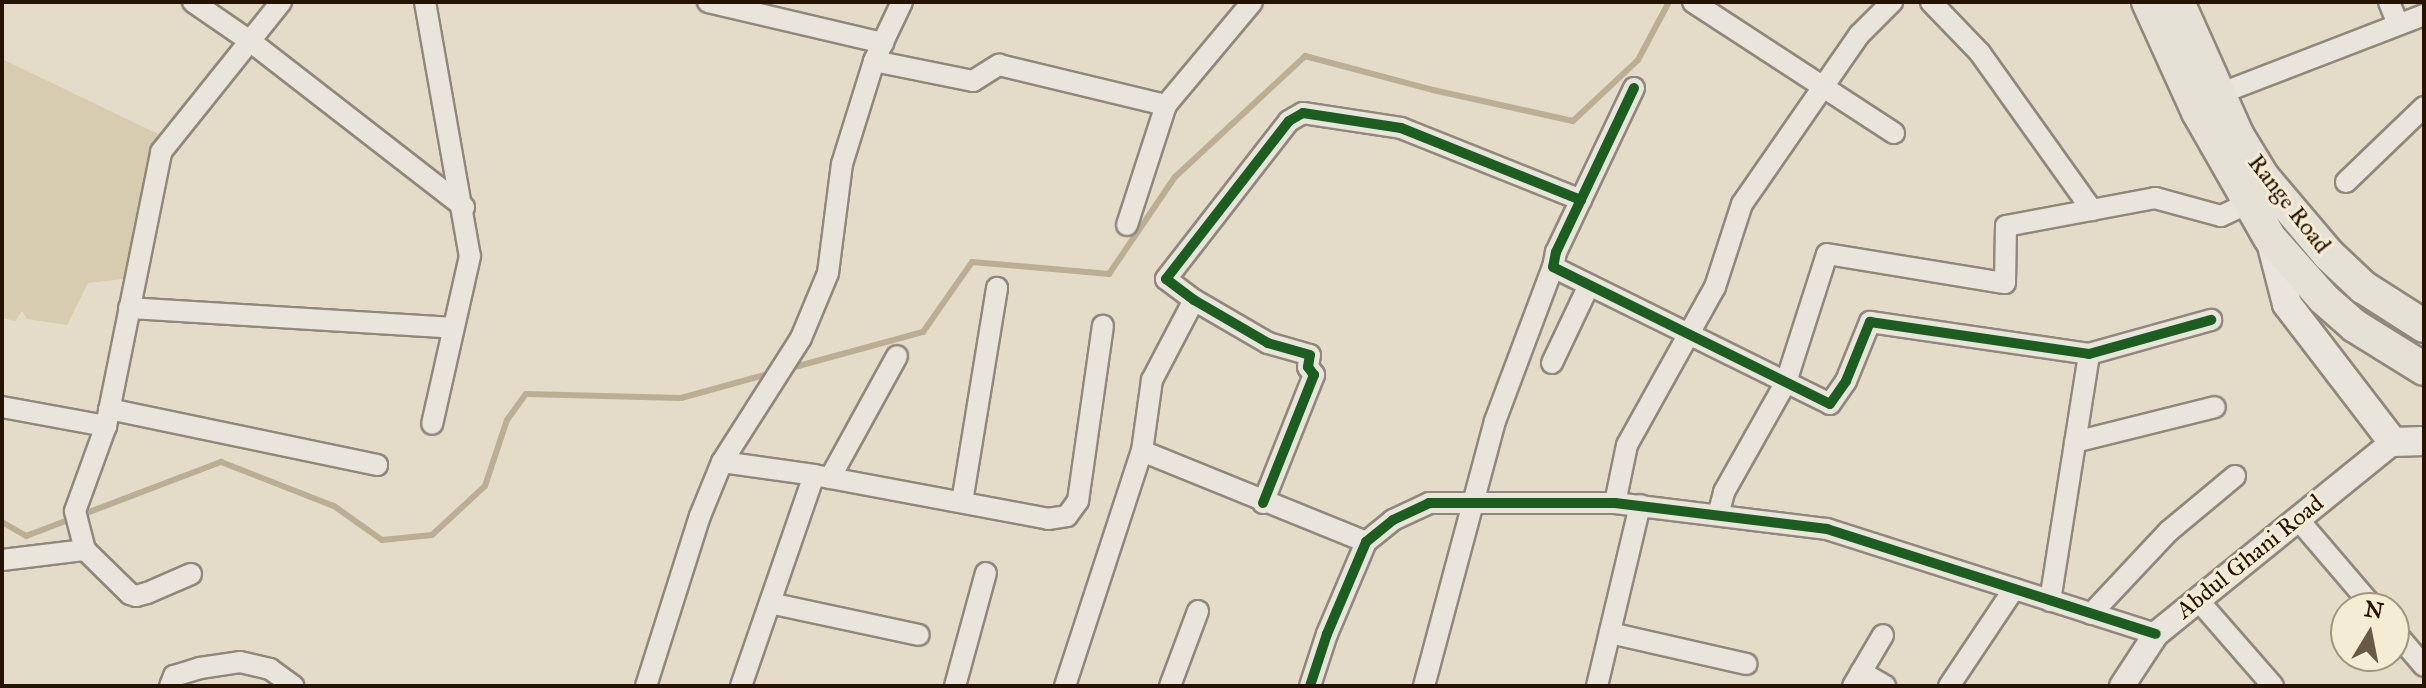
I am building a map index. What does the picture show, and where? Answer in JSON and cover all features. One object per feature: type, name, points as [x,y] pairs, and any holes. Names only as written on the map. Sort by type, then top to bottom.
[{"type":"main road","points":[[2148,2],[2198,112],[2270,238],[2324,299],[2355,326],[2393,353],[2424,369]]},
{"type":"main road","name":"Range Road","points":[[2178,2],[2219,94],[2263,177],[2299,222],[2363,287],[2424,326]]},
{"type":"main road","points":[[2270,238],[2287,304],[2393,442],[2424,441]]},
{"type":"street","points":[[193,2],[250,41],[464,207]]},
{"type":"street","points":[[191,574],[136,596],[82,542],[75,511],[107,418],[161,152],[281,2]]},
{"type":"street","points":[[425,2],[464,207],[470,256],[432,424]]},
{"type":"street","points":[[708,2],[973,81],[999,65],[1166,105]]},
{"type":"street","points":[[646,686],[700,516],[722,462],[801,338],[828,273],[842,164],[878,52],[902,2]]},
{"type":"street","points":[[1127,225],[1166,105],[1252,2]]},
{"type":"street","points":[[1693,2],[1894,133]]},
{"type":"street","points":[[1615,503],[1627,445],[1715,287],[1742,204],[1859,35],[1892,2]]},
{"type":"street","points":[[1931,2],[1980,53],[2092,210]]},
{"type":"street","points":[[2389,2],[2398,24]]},
{"type":"street","points":[[2219,94],[2424,15]]},
{"type":"street","points":[[1424,686],[1495,421],[1553,267],[1634,88]]},
{"type":"street","points":[[2346,182],[2424,107]]},
{"type":"street","points":[[1263,503],[1314,375],[1308,367],[1310,355],[1268,343],[1194,300],[1166,279],[1289,121],[1303,113],[1401,128],[1581,200]]},
{"type":"street","points":[[1718,515],[1724,492],[1786,382],[1827,254],[2005,283],[2006,226],[2155,198],[2221,216],[2249,203]]},
{"type":"street","points":[[1553,267],[1830,404],[1846,381],[1870,322],[2089,354],[2211,320]]},
{"type":"street","points":[[1552,363],[1589,285]]},
{"type":"street","points":[[962,502],[997,288]]},
{"type":"street","points":[[1065,686],[1142,451],[1152,380],[1194,300]]},
{"type":"street","points":[[129,308],[452,328]]},
{"type":"street","points":[[722,462],[822,477],[1048,519],[1067,516],[1078,501],[1103,326]]},
{"type":"street","points":[[2050,601],[2089,354]]},
{"type":"street","points":[[741,686],[770,603],[822,477],[897,356]]},
{"type":"street","points":[[2,407],[107,418],[377,465]]},
{"type":"street","points":[[2075,442],[2215,407]]},
{"type":"street","name":"Abdul Ghani Road","points":[[2122,686],[2156,634],[2393,442]]},
{"type":"street","points":[[1142,451],[1263,503],[1366,542]]},
{"type":"street","points":[[2091,614],[2169,531],[2235,476]]},
{"type":"street","points":[[1310,686],[1327,634],[1366,542],[1393,520],[1429,503],[1615,503],[1827,529],[2156,634]]},
{"type":"street","points":[[1597,686],[1640,505]]},
{"type":"street","points":[[2297,518],[2360,592]]},
{"type":"street","points":[[2,560],[82,542]]},
{"type":"street","points":[[955,686],[986,573]]},
{"type":"street","points":[[1949,686],[2014,589]]},
{"type":"street","points":[[2198,600],[2273,686]]},
{"type":"street","points":[[770,603],[919,635]]},
{"type":"street","points":[[1170,686],[1198,611]]},
{"type":"street","points":[[1610,633],[1747,664]]},
{"type":"street","points":[[1883,635],[1857,679],[1885,686]]},
{"type":"street","points":[[2410,650],[2424,666]]},
{"type":"street","points":[[170,686],[174,676],[240,662],[270,669],[293,686]]},
{"type":"shaded area","points":[[2,59],[158,134],[123,279],[88,283],[67,325],[27,319],[22,311],[15,321],[2,318]]},
{"type":"waterway","points":[[791,368],[923,332],[972,262],[1109,274],[1175,177],[1305,56],[1433,90],[1573,121],[1638,60],[1669,2]]},
{"type":"waterway","points":[[2,522],[26,536],[221,462],[334,506],[382,540],[432,535],[485,486],[507,420],[526,394],[681,398],[768,374]]},
{"type":"cycle path","points":[[1634,88],[1556,252],[1553,267],[1830,404],[1846,381],[1870,322],[2089,354],[2211,320]]},
{"type":"cycle path","points":[[1263,503],[1314,375],[1308,367],[1310,355],[1268,343],[1194,300],[1166,279],[1289,121],[1303,113],[1401,128],[1581,200]]},
{"type":"cycle path","points":[[1310,686],[1327,634],[1366,542],[1393,520],[1429,503],[1615,503],[1827,529],[2156,634]]}]
